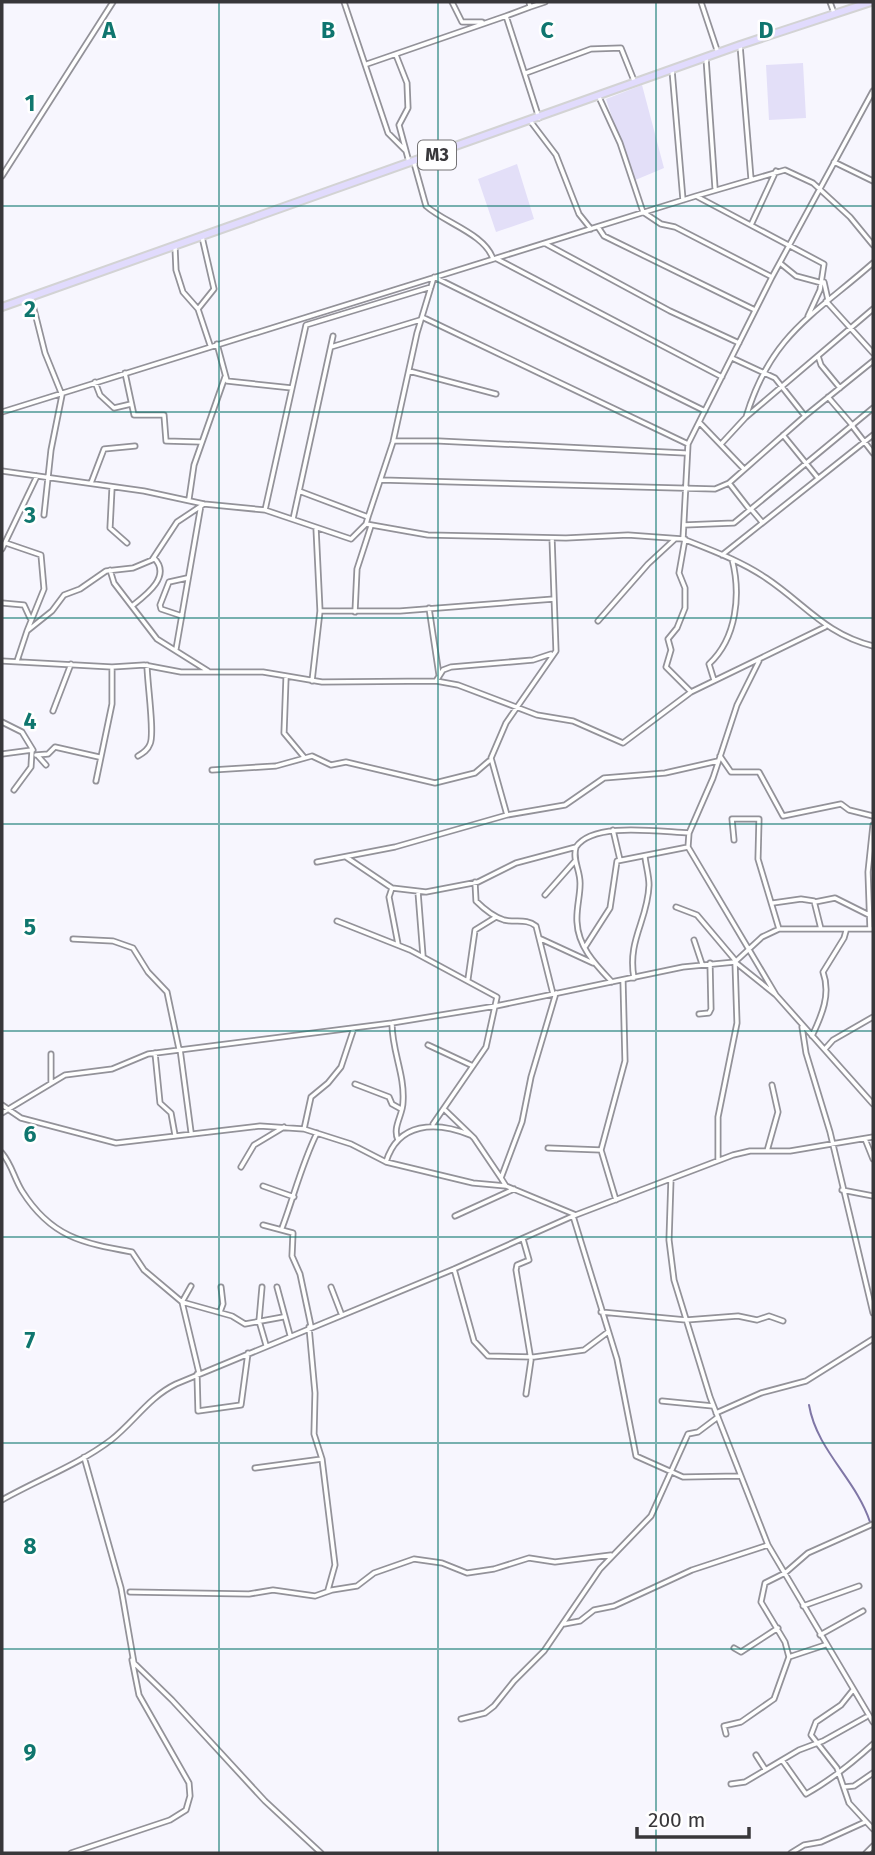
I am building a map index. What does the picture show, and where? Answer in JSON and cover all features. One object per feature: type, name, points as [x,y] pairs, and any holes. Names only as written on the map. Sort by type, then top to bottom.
[{"type":"main road","name":"M3","points":[[2,307],[531,122],[598,95],[740,45],[871,2]]},
{"type":"street","points":[[2,176],[113,2]]},
{"type":"street","points":[[344,2],[388,133],[405,150]]},
{"type":"street","points":[[452,2],[461,22],[487,22]]},
{"type":"street","points":[[367,64],[455,36],[529,4],[545,2]]},
{"type":"street","points":[[701,2],[718,53]]},
{"type":"street","points":[[830,2],[835,15]]},
{"type":"street","points":[[506,16],[539,119]]},
{"type":"street","points":[[740,45],[751,179]]},
{"type":"street","points":[[526,73],[590,49],[621,48],[635,83]]},
{"type":"street","points":[[396,55],[407,83],[408,108],[399,125],[405,150],[426,206],[479,241],[495,259],[722,377]]},
{"type":"street","points":[[706,58],[715,189]]},
{"type":"street","points":[[672,70],[683,200]]},
{"type":"street","points":[[691,692],[666,665],[671,650],[668,639],[677,628],[685,608],[685,588],[679,573],[684,539],[685,453],[772,277],[873,91]]},
{"type":"street","points":[[598,95],[620,143],[643,212],[661,224],[675,228],[772,277]]},
{"type":"street","points":[[531,122],[556,155],[579,214],[591,229]]},
{"type":"street","points":[[834,162],[873,181]]},
{"type":"street","points":[[2,412],[210,345],[546,244],[776,171],[785,170],[808,180],[850,216],[873,245]]},
{"type":"street","points":[[751,225],[776,171]]},
{"type":"street","points":[[696,196],[824,264],[822,280],[808,316]]},
{"type":"street","points":[[598,227],[604,236],[755,310]]},
{"type":"street","points":[[198,309],[214,289],[202,237]]},
{"type":"street","points":[[546,244],[670,311],[739,344]]},
{"type":"street","points":[[175,247],[176,270],[183,292],[198,309],[210,345]]},
{"type":"street","points":[[780,263],[796,276],[822,280]]},
{"type":"street","points":[[746,416],[781,343],[808,316],[873,263]]},
{"type":"street","points":[[447,273],[447,285]]},
{"type":"street","points":[[434,277],[536,325],[705,411]]},
{"type":"street","points":[[355,612],[356,569],[368,517],[393,442],[434,277]]},
{"type":"street","points":[[822,280],[827,300],[873,353]]},
{"type":"street","points":[[306,325],[432,286]]},
{"type":"street","points":[[31,297],[45,353],[61,393],[44,515]]},
{"type":"street","points":[[722,443],[746,416],[873,309]]},
{"type":"street","points":[[265,510],[306,325],[303,318]]},
{"type":"street","points":[[331,347],[422,319],[688,444]]},
{"type":"street","points":[[293,519],[333,336]]},
{"type":"street","points":[[218,344],[225,377],[229,382],[292,387]]},
{"type":"street","points":[[818,356],[821,365],[840,388]]},
{"type":"street","points":[[732,358],[775,378],[805,416]]},
{"type":"street","points":[[381,480],[715,489],[729,483],[873,361]]},
{"type":"street","points":[[409,370],[496,394]]},
{"type":"street","points":[[125,373],[134,415],[166,416],[166,441],[201,442]]},
{"type":"street","points":[[189,499],[201,442],[225,377]]},
{"type":"street","points":[[95,382],[100,395],[114,408],[131,404]]},
{"type":"street","points":[[828,397],[873,453]]},
{"type":"street","points":[[684,525],[730,524],[751,510],[873,408]]},
{"type":"street","points":[[699,423],[722,443],[744,469]]},
{"type":"street","points":[[395,432],[403,440]]},
{"type":"street","points":[[783,435],[818,478]]},
{"type":"street","points":[[722,555],[873,435]]},
{"type":"street","points":[[393,442],[403,440],[685,453]]},
{"type":"street","points":[[91,484],[104,449],[135,446]]},
{"type":"street","points":[[2,471],[189,499],[202,504],[265,510],[351,539],[368,524]]},
{"type":"street","points":[[2,549],[37,476]]},
{"type":"street","points":[[729,483],[762,522]]},
{"type":"street","points":[[112,488],[110,528],[127,543]]},
{"type":"street","points":[[299,491],[368,517]]},
{"type":"street","points":[[27,631],[44,619],[67,593],[80,589],[100,574],[143,565],[154,558],[177,522],[202,504]]},
{"type":"street","points":[[176,649],[202,504]]},
{"type":"street","points":[[368,524],[415,534],[552,538],[628,535],[684,539],[732,559],[772,582],[825,627],[873,646]]},
{"type":"street","points":[[312,681],[320,611],[316,528]]},
{"type":"street","points":[[212,770],[276,766],[304,757],[318,757],[331,765],[346,762],[435,783],[481,770],[491,758],[506,723],[556,651],[552,538]]},
{"type":"street","points":[[598,621],[648,564],[676,538]]},
{"type":"street","points":[[6,543],[41,555],[44,589],[30,620],[17,661]]},
{"type":"street","points":[[132,606],[150,592],[160,575],[159,563],[154,558]]},
{"type":"street","points":[[715,680],[709,664],[718,657],[734,621],[738,592],[732,559]]},
{"type":"street","points":[[110,570],[114,583],[157,639],[209,672]]},
{"type":"street","points":[[182,616],[161,609],[160,605],[169,582],[187,578]]},
{"type":"street","points":[[320,611],[355,612],[554,599]]},
{"type":"street","points":[[2,603],[24,605],[30,620]]},
{"type":"street","points":[[429,608],[439,675]]},
{"type":"street","points":[[2,661],[111,667],[147,665],[181,672],[269,673],[312,681],[436,681],[458,685],[537,715],[573,721],[625,743],[691,692],[825,627]]},
{"type":"street","points":[[436,681],[447,668],[466,663],[533,660],[556,651]]},
{"type":"street","points":[[759,661],[737,705],[690,833],[688,847],[776,995],[873,1104]]},
{"type":"street","points":[[53,710],[71,664]]},
{"type":"street","points":[[138,756],[147,750],[152,737],[146,686],[147,665]]},
{"type":"street","points":[[96,781],[112,704],[111,667]]},
{"type":"street","points":[[286,678],[284,733],[304,757]]},
{"type":"street","points":[[2,722],[22,732],[32,750],[46,765]]},
{"type":"street","points":[[36,755],[48,754],[55,747],[99,757]]},
{"type":"street","points":[[2,754],[32,750]]},
{"type":"street","points":[[14,790],[31,767],[32,750]]},
{"type":"street","points":[[491,758],[507,815]]},
{"type":"street","points":[[317,862],[423,840],[507,815],[565,805],[604,778],[665,773],[719,758]]},
{"type":"street","points":[[719,758],[731,772],[759,772],[783,816],[838,804],[849,810],[873,816]]},
{"type":"street","points":[[734,840],[733,819],[759,819],[758,859],[779,929]]},
{"type":"street","points":[[2,1113],[51,1082],[82,1070],[112,1069],[155,1053],[392,1024],[702,964],[735,961],[762,937],[779,929],[805,932],[821,929],[871,929],[869,915],[873,825]]},
{"type":"street","points":[[346,857],[392,888],[418,892],[475,883],[516,863],[576,847],[581,841],[613,830],[690,833]]},
{"type":"street","points":[[613,830],[620,860]]},
{"type":"street","points":[[576,847],[575,861],[581,886],[577,923],[593,963]]},
{"type":"street","points":[[585,947],[610,908],[615,889],[614,868],[620,860],[688,847]]},
{"type":"street","points":[[634,979],[632,949],[642,921],[648,890],[645,857]]},
{"type":"street","points":[[545,895],[575,861]]},
{"type":"street","points":[[475,883],[476,901],[496,917],[534,923],[541,939],[554,994],[531,1077],[525,1112],[501,1178]]},
{"type":"street","points":[[392,888],[389,897],[398,944]]},
{"type":"street","points":[[418,892],[423,957]]},
{"type":"street","points":[[772,903],[801,899],[816,902],[835,898],[869,915]]},
{"type":"street","points":[[816,902],[821,929]]},
{"type":"street","points":[[676,907],[697,915],[735,961],[776,995]]},
{"type":"street","points":[[468,979],[475,930],[496,917]]},
{"type":"street","points":[[337,921],[398,944],[495,994],[496,1006],[486,1047],[433,1124]]},
{"type":"street","points":[[812,1036],[828,984],[823,972],[846,931]]},
{"type":"street","points":[[73,939],[113,941],[133,948],[148,972],[167,992],[180,1049],[191,1132]]},
{"type":"street","points":[[541,939],[593,963],[613,982]]},
{"type":"street","points":[[694,940],[702,964]]},
{"type":"street","points":[[718,1160],[718,1116],[737,1023],[735,961]]},
{"type":"street","points":[[699,1014],[709,1013],[711,1009],[710,963]]},
{"type":"street","points":[[616,1200],[601,1150],[625,1062],[623,981]]},
{"type":"street","points":[[825,1049],[834,1040],[873,1017]]},
{"type":"street","points":[[392,1024],[393,1050],[401,1073],[401,1109],[396,1128],[398,1140]]},
{"type":"street","points":[[802,1027],[811,1072],[833,1143],[842,1190],[873,1311]]},
{"type":"street","points":[[304,1129],[311,1097],[328,1083],[341,1066],[355,1028]]},
{"type":"street","points":[[428,1045],[473,1066]]},
{"type":"street","points":[[155,1053],[160,1103],[172,1114],[176,1136]]},
{"type":"street","points":[[51,1054],[51,1082]]},
{"type":"street","points":[[355,1084],[389,1097],[392,1104],[401,1109]]},
{"type":"street","points":[[767,1152],[778,1112],[772,1085]]},
{"type":"street","points":[[2,1105],[21,1118],[107,1141],[153,1140],[191,1132],[260,1126],[304,1129],[351,1144],[386,1162],[473,1183],[506,1186],[575,1216]]},
{"type":"street","points":[[445,1110],[470,1135],[506,1186]]},
{"type":"street","points":[[386,1162],[391,1147],[416,1128],[433,1124],[470,1135]]},
{"type":"street","points":[[241,1167],[254,1145],[284,1127]]},
{"type":"street","points":[[281,1229],[294,1197],[304,1158],[317,1133]]},
{"type":"street","points":[[2,1500],[84,1457],[133,1422],[163,1390],[341,1313],[718,1160],[750,1151],[790,1151],[873,1137]]},
{"type":"street","points":[[865,1138],[873,1159]]},
{"type":"street","points":[[548,1147],[601,1150]]},
{"type":"street","points":[[2,1153],[22,1191],[45,1220],[77,1241],[134,1253],[144,1270],[182,1302],[220,1312],[245,1324],[283,1317]]},
{"type":"street","points":[[671,1179],[672,1266],[713,1406],[768,1545],[873,1722]]},
{"type":"street","points":[[263,1186],[294,1197]]},
{"type":"street","points":[[455,1216],[514,1189]]},
{"type":"street","points":[[842,1190],[873,1196]]},
{"type":"street","points":[[575,1216],[601,1312],[617,1359],[635,1454],[683,1478],[740,1476]]},
{"type":"street","points":[[263,1225],[294,1235],[292,1256],[300,1274],[310,1327],[315,1393],[314,1434],[321,1459],[335,1565],[327,1591]]},
{"type":"street","points":[[523,1239],[528,1260],[517,1265],[516,1270],[530,1357],[526,1394]]},
{"type":"street","points":[[454,1269],[476,1345],[488,1356],[530,1357],[584,1350],[608,1332]]},
{"type":"street","points":[[191,1286],[182,1302],[198,1374],[198,1411],[241,1405],[248,1353]]},
{"type":"street","points":[[220,1312],[223,1304],[221,1287]]},
{"type":"street","points":[[262,1287],[259,1321],[266,1345]]},
{"type":"street","points":[[277,1287],[290,1335]]},
{"type":"street","points":[[331,1287],[341,1313]]},
{"type":"street","points":[[601,1312],[686,1320],[738,1316],[757,1320],[771,1317],[783,1321]]},
{"type":"street","points":[[461,1719],[485,1713],[494,1706],[544,1651],[611,1555],[651,1516],[688,1434],[700,1431],[717,1415],[761,1393],[806,1381],[873,1339]]},
{"type":"street","points":[[662,1401],[713,1406]]},
{"type":"street","points":[[71,1853],[170,1820],[186,1810],[190,1796],[189,1783],[139,1695],[132,1671],[121,1588],[84,1457]]},
{"type":"street","points":[[255,1468],[321,1459]]},
{"type":"street","points":[[726,1734],[723,1726],[741,1722],[774,1699],[789,1657],[778,1628],[760,1600],[765,1583],[785,1573],[807,1553],[873,1524]]},
{"type":"street","points":[[564,1624],[579,1622],[594,1610],[614,1606],[692,1570],[768,1545]]},
{"type":"street","points":[[130,1592],[249,1594],[273,1590],[284,1594],[315,1596],[357,1586],[373,1574],[414,1559],[442,1563],[467,1573],[529,1559],[555,1562],[611,1555]]},
{"type":"street","points":[[803,1606],[859,1586]]},
{"type":"street","points":[[820,1635],[863,1611]]},
{"type":"street","points":[[734,1648],[741,1652],[778,1628]]},
{"type":"street","points":[[789,1657],[825,1645]]},
{"type":"street","points":[[132,1658],[265,1801],[321,1853]]},
{"type":"street","points":[[853,1690],[844,1703],[816,1723],[811,1733],[816,1744],[840,1774],[849,1803],[873,1829]]},
{"type":"street","points":[[732,1784],[745,1782],[867,1716]]},
{"type":"street","points":[[782,1760],[805,1794],[840,1774],[858,1754],[873,1744]]},
{"type":"street","points":[[756,1755],[765,1769]]},
{"type":"street","points":[[844,1787],[854,1786],[873,1773]]},
{"type":"street","points":[[791,1853],[804,1845],[821,1842],[855,1823],[866,1821]]},
{"type":"street","points":[[866,1853],[873,1846]]},
{"type":"shaded area","points":[[803,63],[806,118],[769,120],[766,65]]},
{"type":"shaded area","points":[[642,85],[664,168],[633,181],[606,99]]},
{"type":"shaded area","points":[[517,164],[534,219],[496,232],[478,179]]},
{"type":"waterway","points":[[809,1405],[820,1437],[856,1492],[870,1522]]}]
